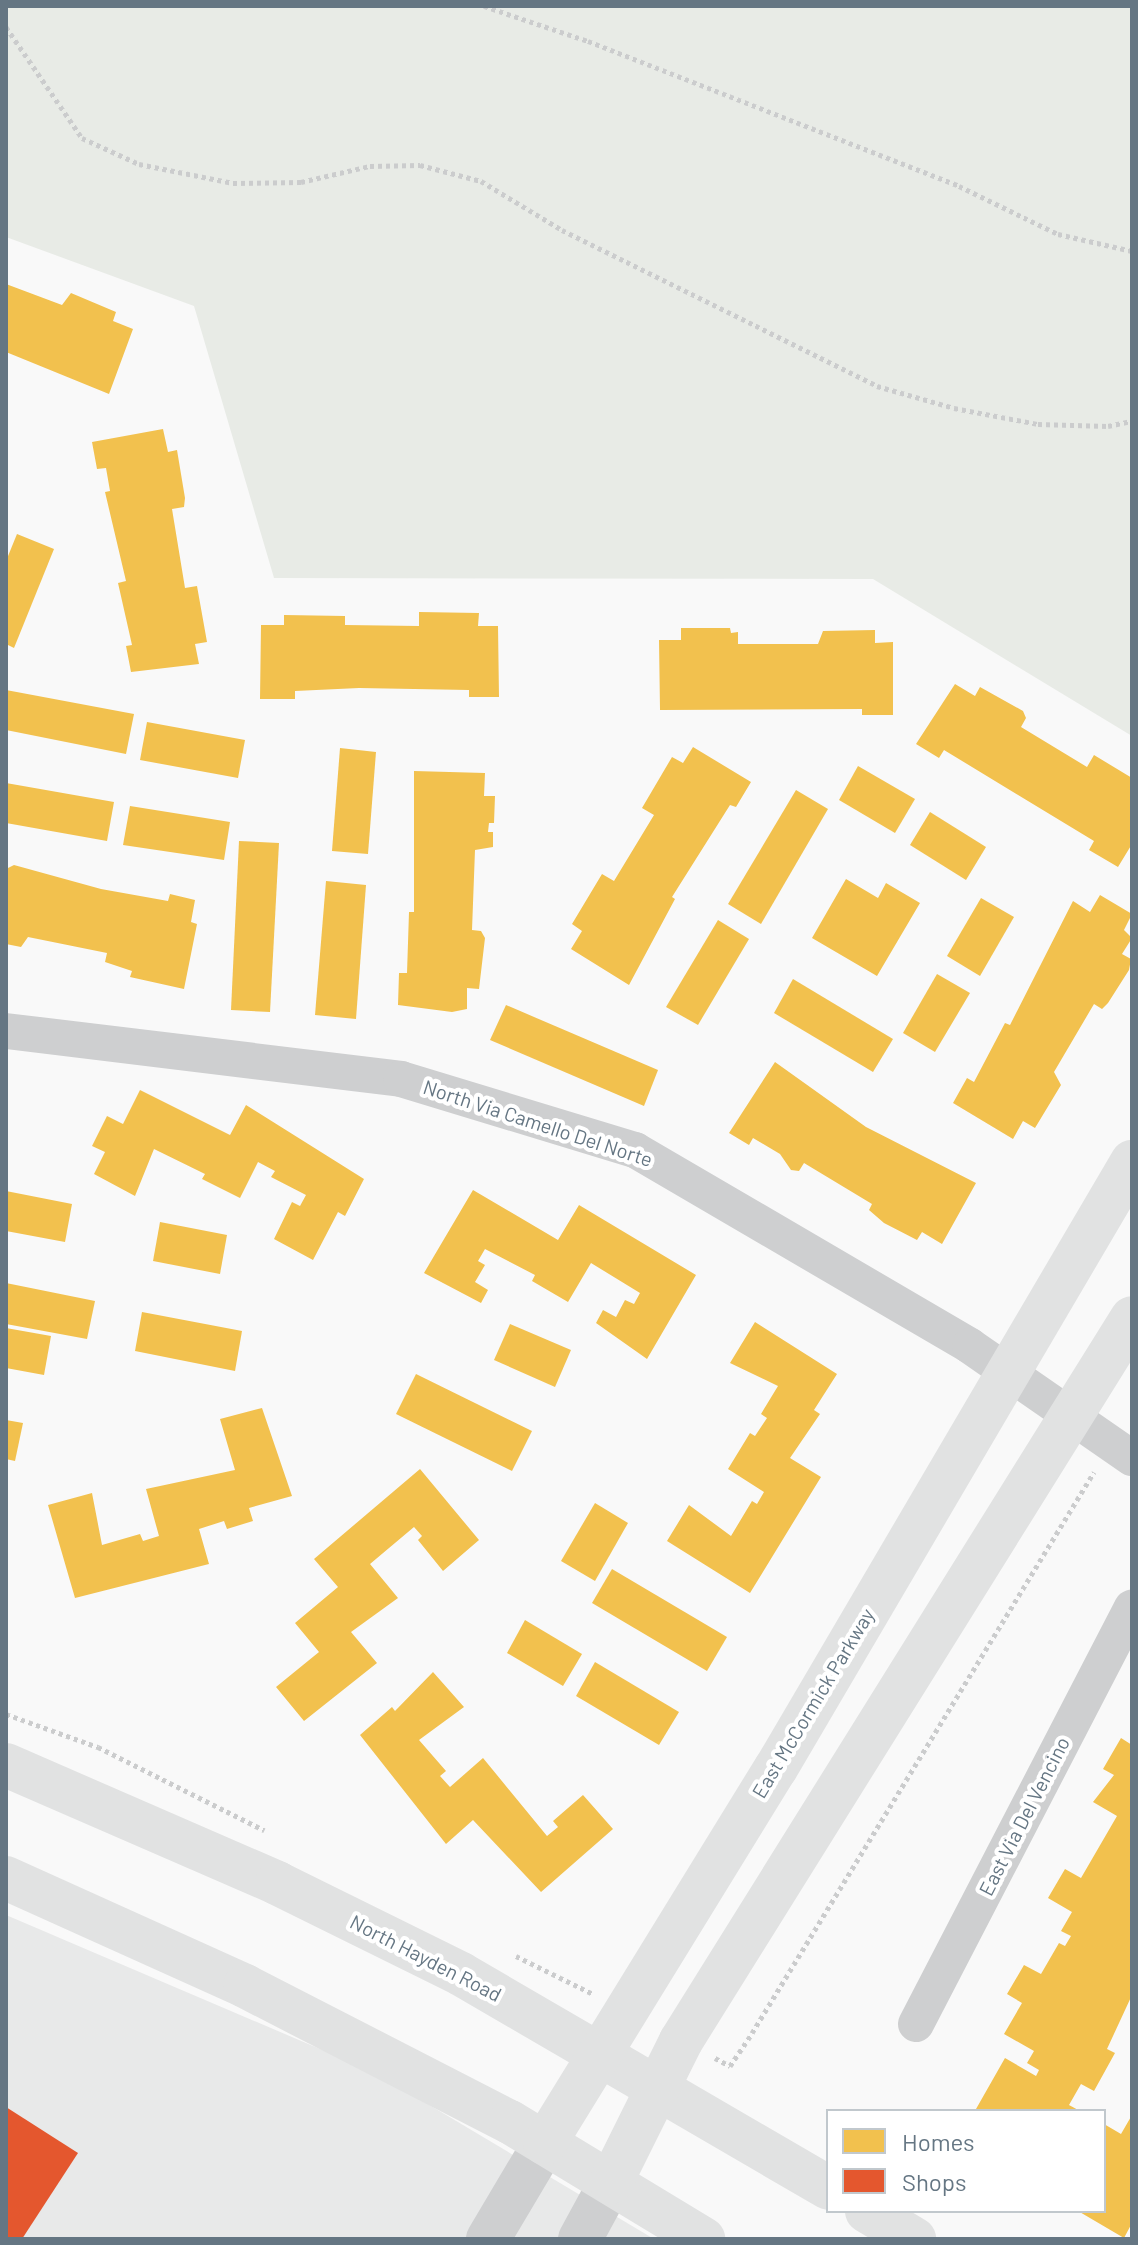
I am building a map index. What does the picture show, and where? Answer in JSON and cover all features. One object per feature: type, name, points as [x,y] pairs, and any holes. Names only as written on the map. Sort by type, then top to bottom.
[{"type":"main road","name":"East McCormick Parkway","points":[[545,2143],[597,2052],[776,1768],[1132,1162]]},
{"type":"main road","points":[[611,2182],[681,2041],[1132,1318]]},
{"type":"main road","name":"North Hayden Road","points":[[6,1765],[277,1883],[461,1974],[826,2187]]},
{"type":"main road","points":[[6,1878],[245,1986],[545,2143],[703,2239]]},
{"type":"main road","points":[[870,2213],[914,2239]]},
{"type":"street","name":"North Via Camello Del Norte","points":[[6,1031],[401,1079],[635,1150],[1009,1371],[1132,1458]]},
{"type":"street","name":"East Via Del Vencino","points":[[916,2024],[1132,1608]]},
{"type":"street","name":"East McCormick Parkway","points":[[488,2239],[545,2143]]},
{"type":"street","points":[[580,2239],[611,2182]]},
{"type":"path","points":[[484,6],[959,186],[1058,234],[1132,251]]},
{"type":"path","points":[[6,27],[82,138],[139,164],[233,183],[301,182],[370,166],[420,165],[481,181],[562,230],[877,386],[1038,424],[1108,426],[1132,421]]},
{"type":"path","points":[[730,2066],[1092,1475]]},
{"type":"shaded area","points":[[6,6],[1132,6],[1132,736],[873,579],[274,578],[194,306],[6,237]]},
{"type":"shaded area","points":[[6,1915],[374,2072],[654,2239],[6,2239]]},
{"type":"building: Homes","points":[[6,284],[62,305],[71,293],[116,312],[113,321],[133,329],[109,394],[6,352]]},
{"type":"building: Homes","points":[[163,429],[168,452],[177,450],[185,498],[184,507],[172,509],[185,588],[197,586],[207,642],[195,644],[199,664],[131,672],[126,646],[132,645],[118,583],[126,581],[105,492],[110,491],[106,468],[97,469],[92,442]]},
{"type":"building: Homes","points":[[17,534],[54,549],[14,648],[6,644],[6,561]]},
{"type":"building: Homes","points":[[419,612],[479,613],[478,626],[498,626],[499,697],[469,697],[469,690],[359,688],[295,691],[295,699],[260,699],[261,625],[284,625],[284,615],[345,616],[345,625],[419,626]]},
{"type":"building: Homes","points":[[681,628],[730,628],[731,633],[738,632],[738,644],[818,644],[823,631],[875,630],[875,643],[893,642],[893,715],[862,715],[862,709],[660,710],[659,640],[681,640]]},
{"type":"building: Homes","points":[[955,684],[975,696],[980,687],[1023,711],[1026,718],[1021,727],[1087,767],[1094,755],[1132,778],[1132,844],[1118,867],[1089,850],[1094,841],[944,750],[939,758],[916,744]]},
{"type":"building: Homes","points":[[6,690],[134,714],[126,754],[6,730]]},
{"type":"building: Homes","points":[[147,722],[245,740],[238,778],[140,760]]},
{"type":"building: Homes","points":[[693,747],[751,782],[736,807],[730,805],[672,897],[675,899],[629,985],[571,949],[582,931],[572,924],[602,874],[614,881],[654,815],[642,808],[672,757],[683,763]]},
{"type":"building: Homes","points":[[340,748],[376,752],[368,854],[332,851]]},
{"type":"building: Homes","points":[[858,766],[915,799],[895,833],[839,800]]},
{"type":"building: Homes","points":[[414,771],[485,773],[484,796],[495,796],[494,823],[489,823],[488,832],[493,832],[493,847],[475,850],[472,930],[481,931],[485,938],[479,989],[467,988],[467,1009],[452,1012],[398,1005],[399,973],[407,973],[409,912],[414,912]]},
{"type":"building: Homes","points":[[6,783],[114,802],[107,841],[6,823]]},
{"type":"building: Homes","points":[[796,790],[828,809],[761,924],[728,904]]},
{"type":"building: Homes","points":[[130,806],[230,822],[224,860],[123,845]]},
{"type":"building: Homes","points":[[930,812],[986,847],[966,880],[910,845]]},
{"type":"building: Homes","points":[[239,841],[279,843],[270,1012],[231,1010]]},
{"type":"building: Homes","points":[[14,865],[101,889],[168,901],[170,894],[195,900],[191,922],[197,924],[184,989],[130,977],[132,971],[105,962],[107,953],[28,937],[21,947],[6,944],[6,869]]},
{"type":"building: Homes","points":[[846,879],[878,898],[886,883],[920,903],[877,976],[812,938]]},
{"type":"building: Homes","points":[[326,881],[366,885],[356,1019],[315,1015]]},
{"type":"building: Homes","points":[[1100,895],[1132,914],[1124,930],[1132,938],[1122,954],[1131,959],[1129,970],[1102,1009],[1094,1004],[1054,1072],[1061,1085],[1035,1128],[1023,1121],[1013,1139],[953,1103],[967,1078],[974,1082],[1005,1023],[1010,1025],[1073,901],[1090,912]]},
{"type":"building: Homes","points":[[981,898],[1014,917],[980,976],[947,956]]},
{"type":"building: Homes","points":[[718,920],[749,939],[698,1025],[666,1007]]},
{"type":"building: Homes","points":[[937,974],[970,993],[935,1052],[903,1033]]},
{"type":"building: Homes","points":[[793,979],[893,1039],[873,1072],[774,1013]]},
{"type":"building: Homes","points":[[506,1005],[658,1070],[644,1106],[490,1040]]},
{"type":"building: Homes","points":[[775,1062],[866,1127],[976,1183],[942,1244],[922,1232],[917,1240],[884,1223],[869,1210],[872,1204],[804,1163],[799,1171],[791,1170],[780,1154],[753,1138],[749,1145],[729,1133]]},
{"type":"building: Homes","points":[[140,1090],[230,1135],[246,1105],[364,1179],[345,1216],[338,1212],[313,1260],[274,1239],[292,1202],[300,1206],[306,1195],[271,1177],[275,1171],[258,1162],[240,1198],[202,1179],[205,1174],[154,1149],[135,1196],[94,1174],[105,1152],[92,1146],[107,1116],[123,1124]]},
{"type":"building: Homes","points":[[473,1190],[558,1240],[579,1205],[696,1275],[647,1359],[596,1323],[603,1310],[616,1317],[625,1300],[634,1304],[640,1293],[591,1263],[568,1302],[532,1281],[535,1275],[485,1249],[478,1261],[485,1265],[475,1282],[488,1290],[481,1303],[424,1273]]},
{"type":"building: Homes","points":[[6,1191],[72,1204],[65,1242],[6,1231]]},
{"type":"building: Homes","points":[[160,1222],[227,1235],[220,1274],[153,1261]]},
{"type":"building: Homes","points":[[6,1283],[95,1301],[87,1339],[6,1324]]},
{"type":"building: Homes","points":[[142,1312],[242,1331],[235,1371],[135,1351]]},
{"type":"building: Homes","points":[[755,1322],[837,1374],[814,1410],[820,1414],[790,1458],[821,1477],[750,1593],[667,1541],[689,1505],[731,1536],[752,1501],[757,1504],[764,1492],[728,1469],[750,1433],[755,1436],[767,1418],[761,1414],[778,1386],[730,1363]]},
{"type":"building: Homes","points":[[510,1324],[571,1350],[555,1387],[494,1360]]},
{"type":"building: Homes","points":[[6,1328],[51,1336],[44,1375],[6,1368]]},
{"type":"building: Homes","points":[[416,1374],[532,1431],[512,1471],[396,1414]]},
{"type":"building: Homes","points":[[262,1408],[292,1496],[249,1508],[253,1521],[227,1529],[224,1521],[199,1529],[209,1564],[75,1598],[48,1505],[92,1493],[102,1545],[140,1534],[143,1541],[159,1536],[146,1489],[235,1470],[220,1419]]},
{"type":"building: Homes","points":[[6,1420],[23,1423],[15,1461],[6,1459]]},
{"type":"building: Homes","points":[[420,1469],[479,1540],[443,1571],[418,1540],[422,1536],[414,1527],[370,1564],[398,1598],[351,1632],[377,1663],[304,1721],[276,1687],[319,1652],[295,1623],[338,1587],[314,1559]]},
{"type":"building: Homes","points":[[595,1503],[628,1523],[595,1581],[561,1561]]},
{"type":"building: Homes","points":[[612,1569],[727,1637],[707,1671],[592,1603]]},
{"type":"building: Homes","points":[[525,1620],[582,1654],[563,1686],[507,1653]]},
{"type":"building: Homes","points":[[595,1662],[679,1712],[659,1745],[576,1696]]},
{"type":"building: Homes","points":[[433,1672],[464,1707],[419,1740],[446,1771],[440,1776],[450,1787],[483,1758],[547,1836],[558,1827],[553,1821],[583,1795],[613,1829],[541,1892],[473,1820],[446,1844],[360,1735],[392,1707],[395,1711]]},
{"type":"building: Homes","points":[[1121,1738],[1132,1745],[1132,1995],[1107,2049],[1115,2053],[1094,2091],[1081,2084],[1069,2105],[1076,2109],[976,2109],[1005,2058],[1036,2076],[1039,2070],[1027,2063],[1034,2051],[1004,2034],[1022,2003],[1007,1994],[1024,1965],[1041,1974],[1059,1943],[1065,1946],[1071,1936],[1061,1931],[1072,1912],[1048,1898],[1065,1869],[1081,1878],[1117,1816],[1093,1802],[1114,1775],[1103,1769]]},
{"type":"building: Homes","points":[[1132,2115],[1132,2223],[1124,2238],[1081,2213],[1106,2213],[1106,2125],[1121,2134]]},
{"type":"building: Shops","points":[[6,2107],[78,2153],[22,2239],[6,2239]]}]
